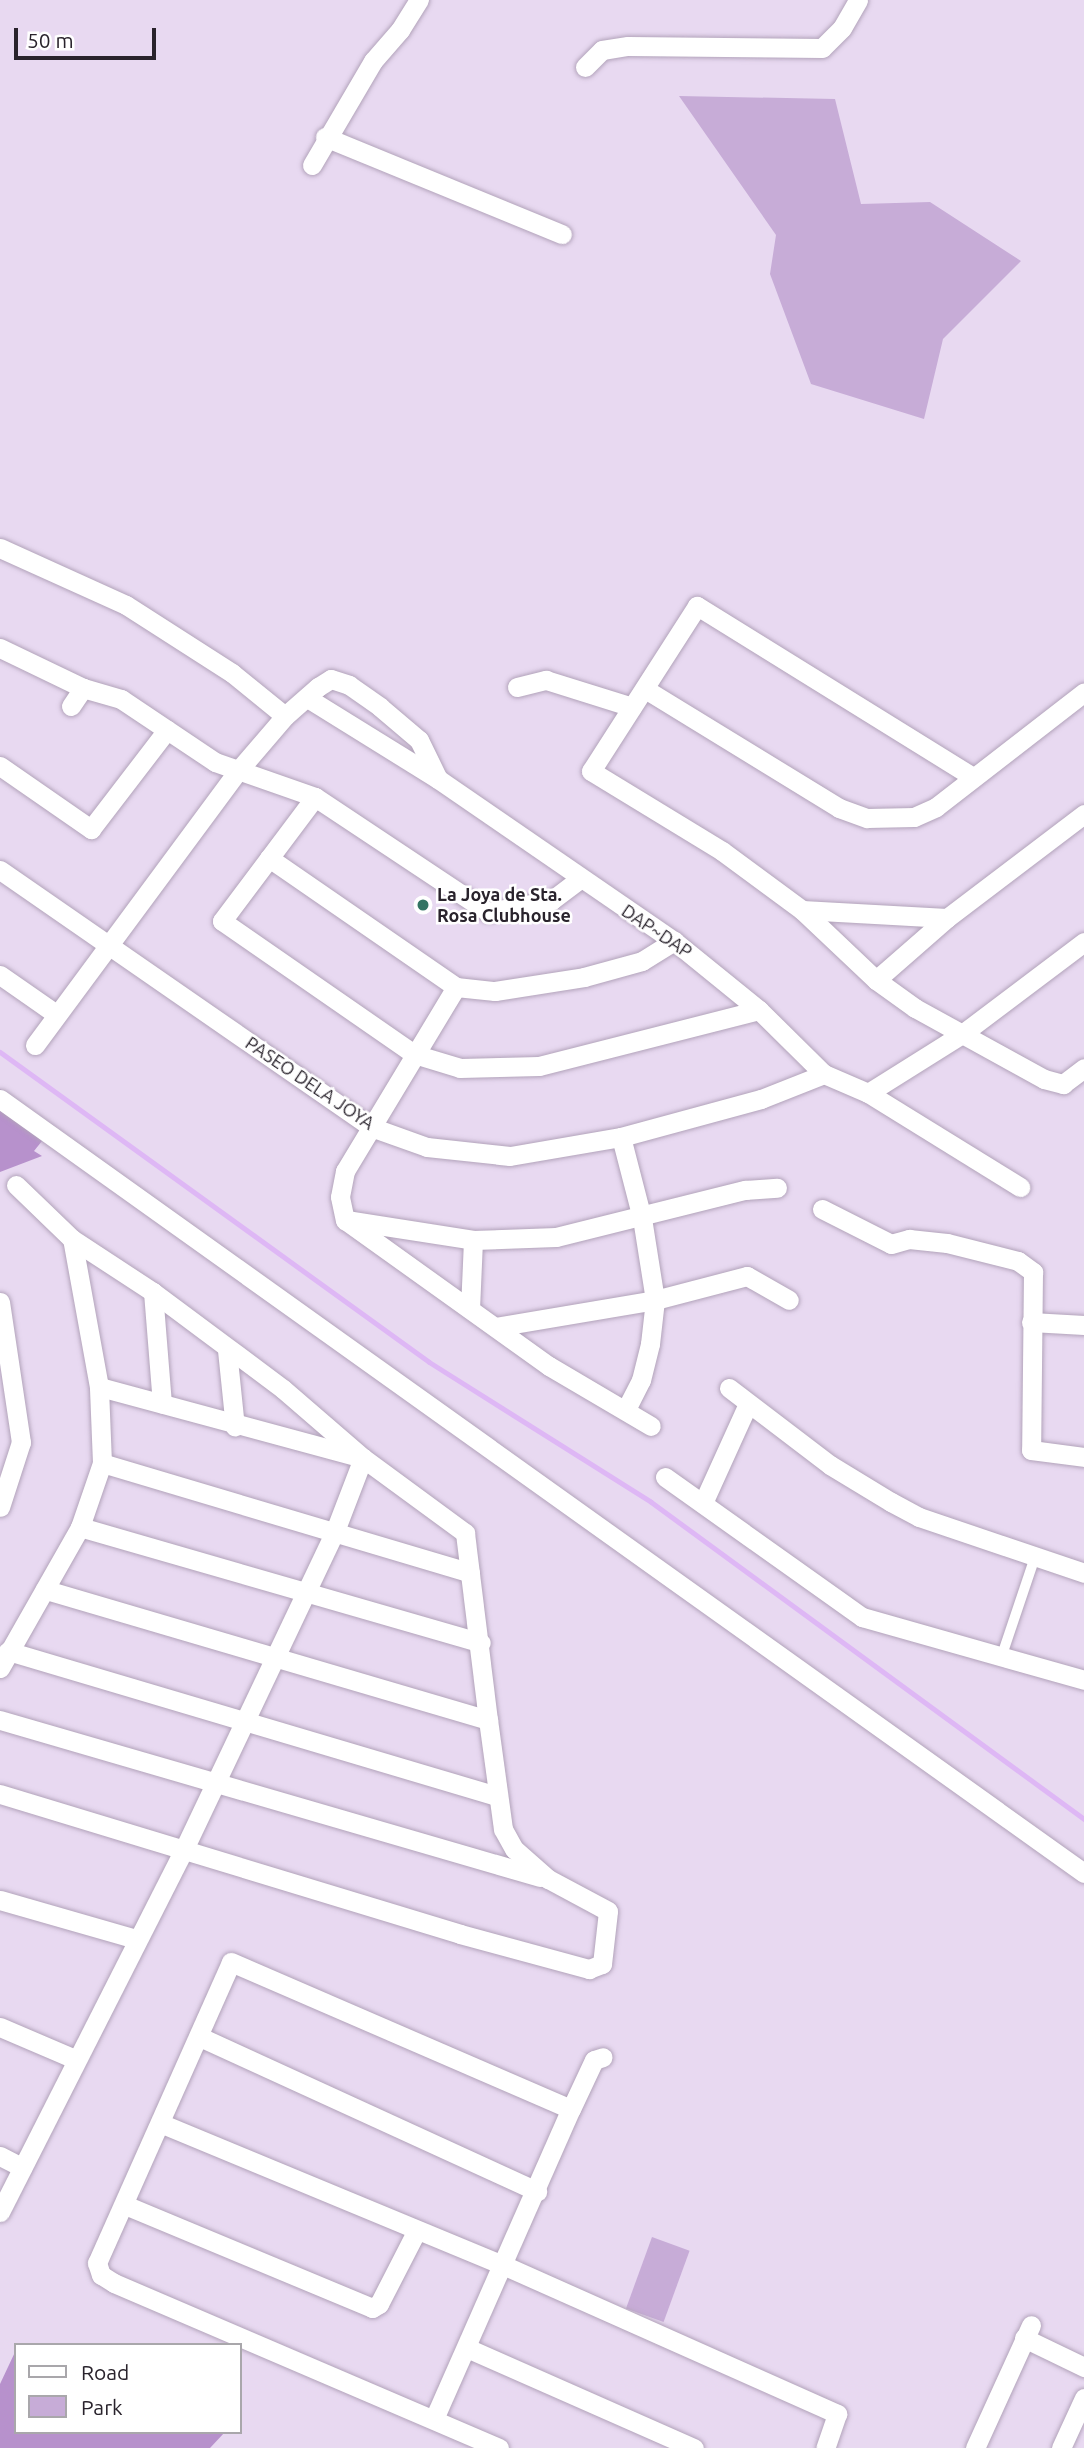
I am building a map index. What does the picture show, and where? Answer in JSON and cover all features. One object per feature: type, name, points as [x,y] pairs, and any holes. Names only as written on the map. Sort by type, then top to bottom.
[{"type":"street","points":[[312,165],[325,136],[419,0]]},
{"type":"street","points":[[585,67],[603,50],[628,46],[822,48],[842,28],[858,0]]},
{"type":"street","points":[[325,136],[562,234]]},
{"type":"street","points":[[0,548],[126,606],[232,673],[285,716]]},
{"type":"street","points":[[973,777],[697,606],[591,771],[722,851],[802,909],[876,980],[962,1034],[1044,1079],[1063,1084],[1084,1068]]},
{"type":"street","points":[[0,648],[83,688],[121,699],[237,772],[315,797],[488,912],[552,900],[580,879]]},
{"type":"street","points":[[34,1045],[237,772],[285,716],[331,679],[349,685],[419,740],[438,779]]},
{"type":"street","points":[[517,687],[546,680],[632,707]]},
{"type":"street","points":[[71,706],[83,688]]},
{"type":"street","points":[[645,690],[839,808],[867,818],[914,817],[936,807],[1084,692]]},
{"type":"street","name":"DAP~DAP","points":[[309,699],[438,779],[674,942],[759,1010],[824,1074],[868,1093],[1020,1187]]},
{"type":"street","points":[[0,766],[92,829],[167,730]]},
{"type":"street","points":[[315,797],[222,920],[414,1054],[460,1068],[540,1066],[759,1010]]},
{"type":"street","points":[[876,980],[947,918],[1084,814]]},
{"type":"street","points":[[269,858],[456,987],[495,991],[584,976],[642,961],[674,942]]},
{"type":"street","name":"PASEO DELA JOYA","points":[[0,870],[371,1127],[427,1147],[510,1156],[621,1137],[761,1099],[824,1074]]},
{"type":"street","points":[[802,909],[947,918]]},
{"type":"street","points":[[868,1093],[962,1034],[1084,943]]},
{"type":"street","points":[[0,975],[56,1014]]},
{"type":"street","points":[[456,987],[345,1171],[340,1197],[345,1220],[592,1394],[626,1409],[651,1426]]},
{"type":"street","points":[[0,1099],[1084,1873]]},
{"type":"street","points":[[621,1137],[642,1218],[655,1300],[644,1368],[626,1409]]},
{"type":"street","points":[[16,1185],[72,1239],[153,1292],[227,1350],[283,1389],[363,1458],[465,1533],[481,1643],[488,1720],[494,1741],[496,1796],[503,1829],[514,1849],[548,1879]]},
{"type":"street","points":[[345,1220],[473,1241],[556,1237],[642,1218],[745,1190],[777,1188]]},
{"type":"street","points":[[822,1209],[891,1244],[928,1240],[1018,1261],[1033,1272],[1031,1450],[1084,1457]]},
{"type":"street","points":[[72,1239],[99,1387],[102,1463],[79,1527],[4,1659],[245,1719],[496,1796]]},
{"type":"street","points":[[470,1310],[473,1241]]},
{"type":"street","points":[[496,1327],[655,1300],[747,1276],[789,1300]]},
{"type":"street","points":[[153,1292],[162,1404]]},
{"type":"street","points":[[0,1302],[21,1442],[0,1507]]},
{"type":"street","points":[[1031,1322],[1084,1325]]},
{"type":"street","points":[[227,1350],[235,1427]]},
{"type":"street","points":[[99,1387],[235,1427],[363,1458]]},
{"type":"street","points":[[729,1388],[830,1465],[891,1502],[1084,1573]]},
{"type":"street","points":[[703,1503],[748,1404]]},
{"type":"street","points":[[0,2213],[75,2059],[185,1847],[335,1531],[363,1458]]},
{"type":"street","points":[[102,1463],[470,1573]]},
{"type":"street","points":[[665,1476],[862,1617],[1001,1659],[1084,1680]]},
{"type":"street","points":[[79,1527],[307,1590],[481,1643]]},
{"type":"street","points":[[45,1590],[488,1720]]},
{"type":"street","points":[[0,1720],[548,1879],[608,1911],[602,1964],[597,1969],[460,1934],[185,1847],[0,1794]]},
{"type":"street","points":[[0,1900],[136,1939]]},
{"type":"street","points":[[499,2448],[101,2275],[97,2263],[231,1962],[571,2109]]},
{"type":"street","points":[[0,2026],[75,2059]]},
{"type":"street","points":[[200,2036],[537,2192]]},
{"type":"street","points":[[434,2419],[537,2192],[571,2109],[594,2060],[603,2057]]},
{"type":"street","points":[[160,2123],[416,2232],[503,2265],[837,2414],[825,2448]]},
{"type":"street","points":[[0,2156],[22,2166]]},
{"type":"street","points":[[125,2205],[372,2308],[379,2304],[416,2232]]},
{"type":"street","points":[[975,2448],[1028,2331],[1084,2367]]},
{"type":"street","points":[[467,2348],[694,2448]]},
{"type":"street","points":[[1061,2448],[1084,2398]]},
{"type":"lane","points":[[1001,1659],[1035,1557]]},
{"type":"green space","points":[[679,96],[835,99],[861,204],[930,202],[1021,261],[943,339],[924,419],[811,384],[770,274],[776,235]]},
{"type":"green space","points":[[652,2237],[690,2251],[664,2322],[626,2308]]},
{"type":"shaded area","points":[[0,1089],[54,1126],[34,1151],[42,1156],[0,1172]]},
{"type":"shaded area","points":[[14,2354],[14,2434],[223,2434],[210,2448],[0,2448],[0,2384]]},
{"type":"waterway","points":[[0,1052],[429,1362],[651,1502],[1084,1819]]},
{"type":"place","name":"La Joya de Sta. Rosa Clubhouse","points":[[423,905]]}]
